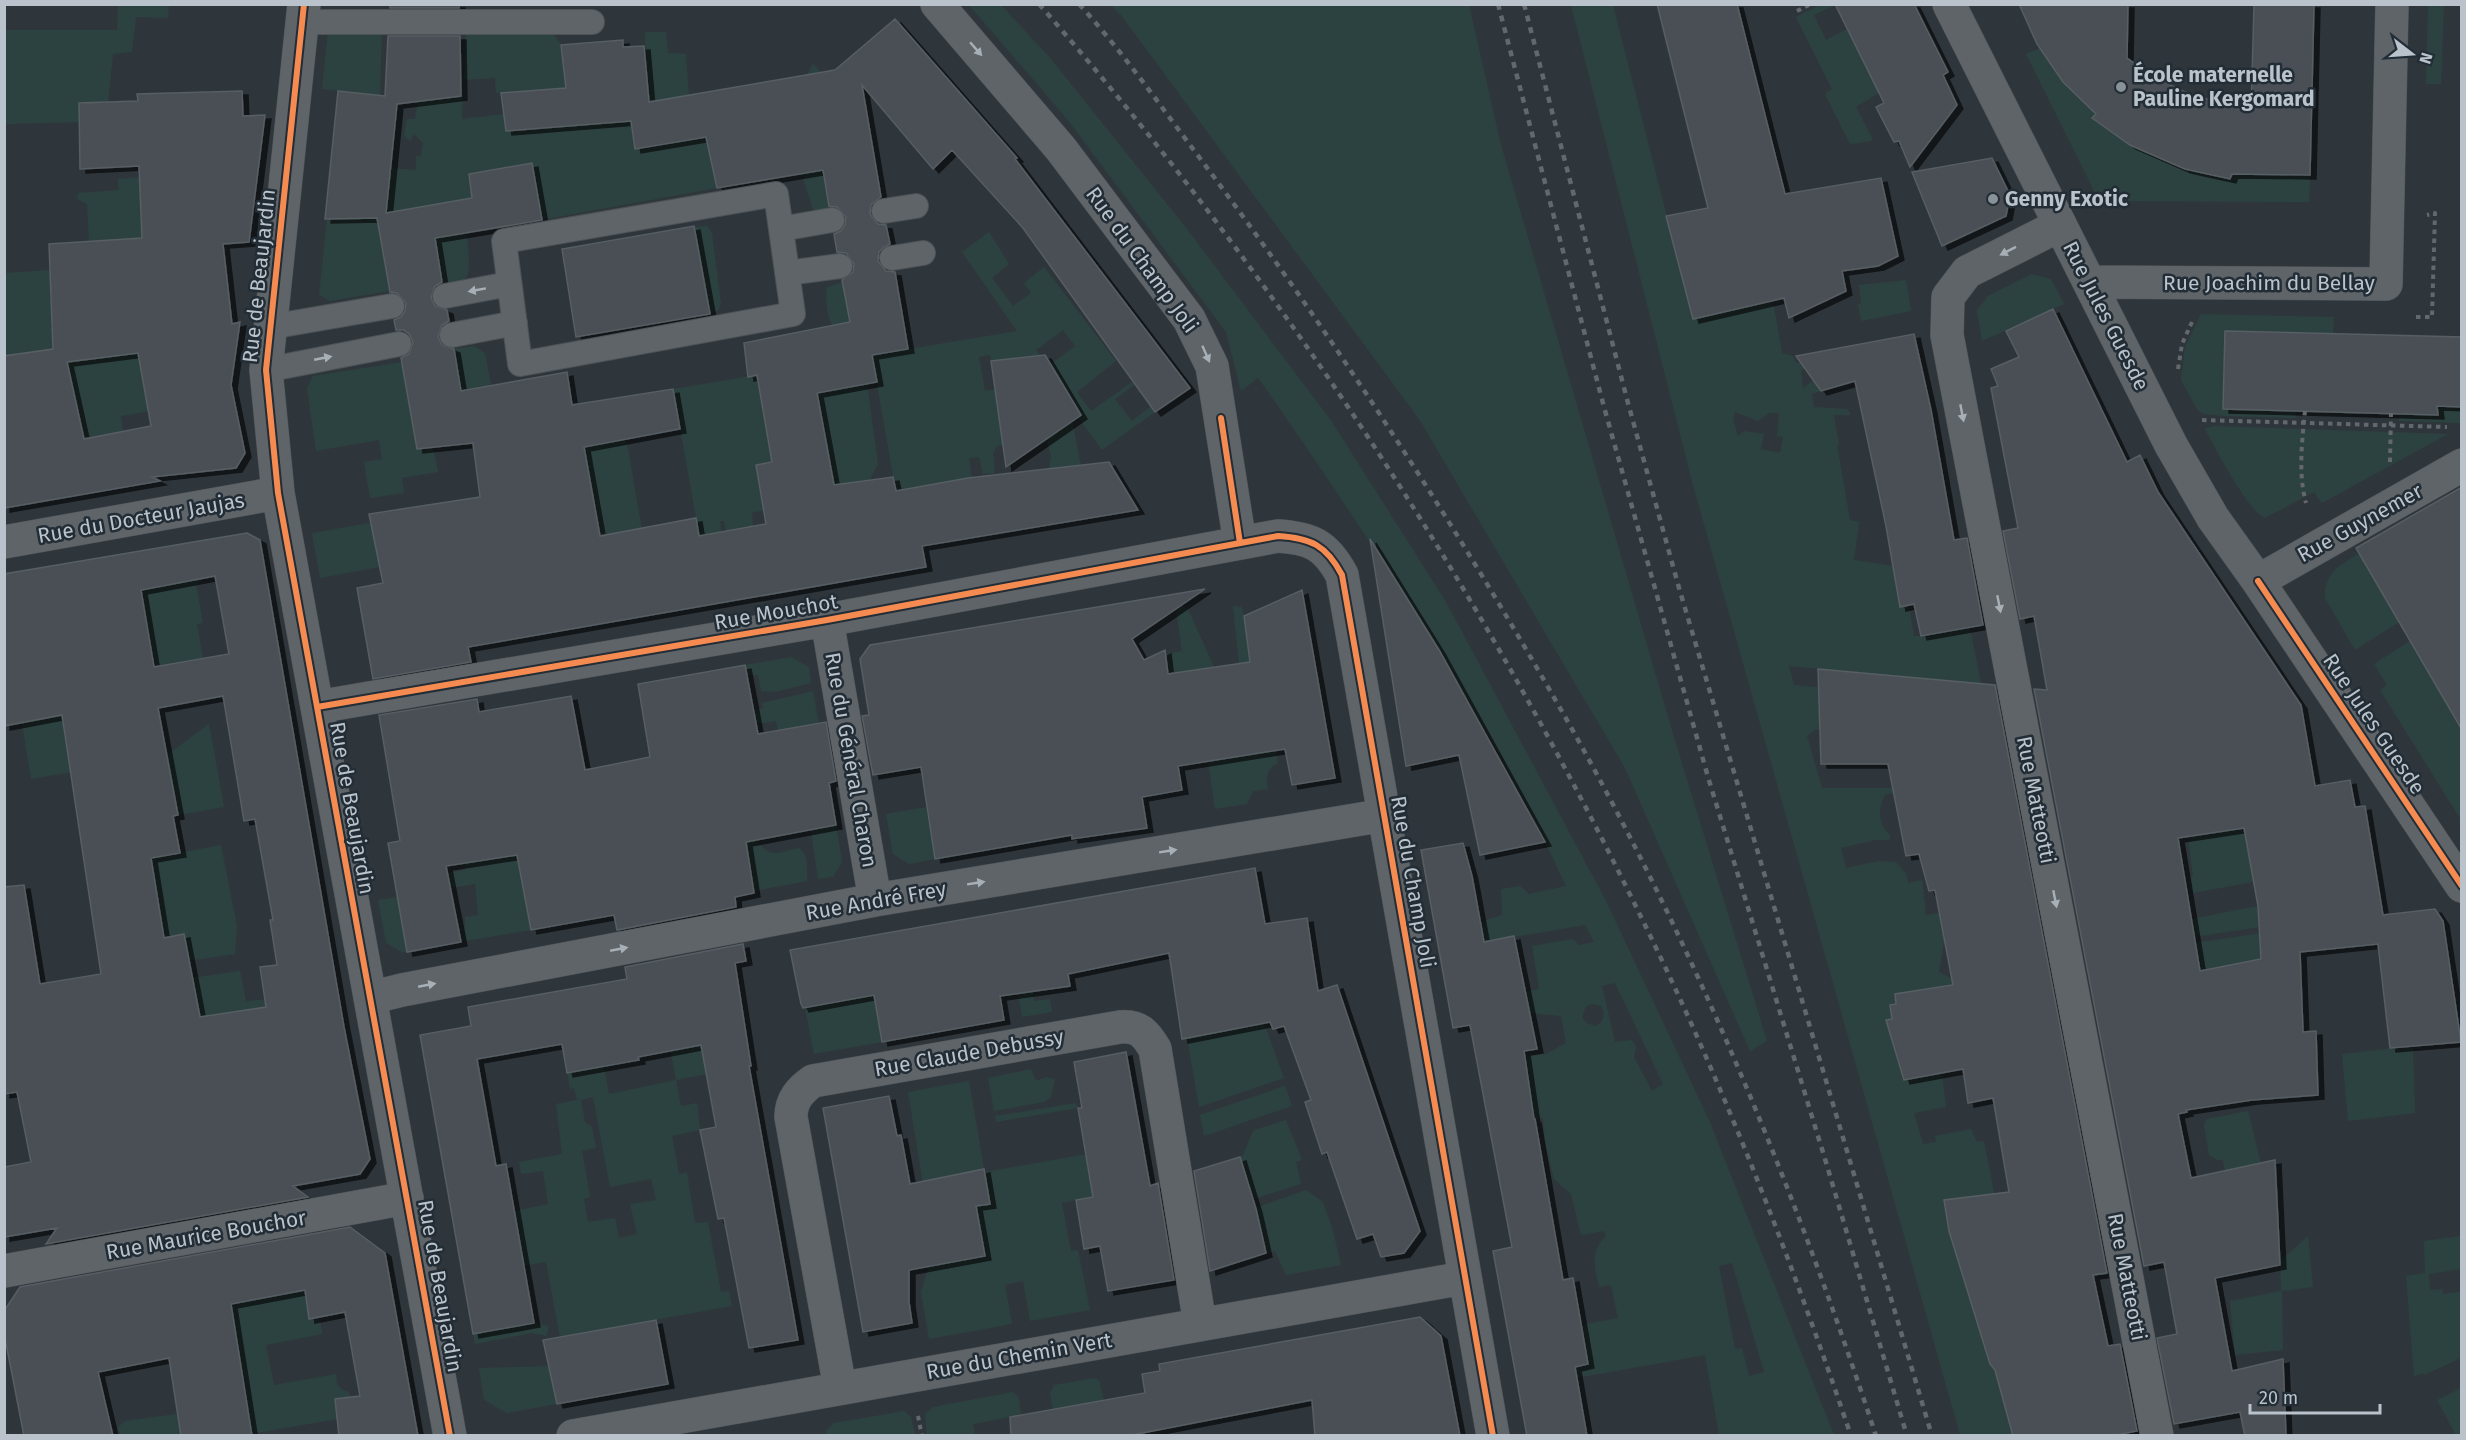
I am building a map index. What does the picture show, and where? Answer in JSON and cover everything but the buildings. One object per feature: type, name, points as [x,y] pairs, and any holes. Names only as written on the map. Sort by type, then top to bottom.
[{"type":"street","name":"Rue du Champ Joli","points":[[937,4],[1061,149],[1189,319],[1212,366],[1240,543],[1278,536],[1310,541],[1325,550],[1342,574],[1493,1436]]},
{"type":"street","name":"Rue Jules Guesde","points":[[1949,4],[2176,454],[2213,518],[2258,581],[2462,886]]},
{"type":"street","name":"Rue Joachim du Bellay","points":[[2089,282],[2386,284],[2392,4]]},
{"type":"street","name":"Rue de Beaujardin","points":[[303,13],[266,370],[278,493],[450,1436]]},
{"type":"street","name":"Rue Matteotti","points":[[2060,225],[1967,272],[1948,297],[1947,334],[2157,1436]]},
{"type":"street","name":"Rue Guynemer","points":[[2258,581],[2462,465]]},
{"type":"street","name":"Rue du Docteur Jaujas","points":[[4,542],[278,493]]},
{"type":"street","name":"Rue Mouchot","points":[[317,707],[827,620],[1240,543]]},
{"type":"street","name":"Rue du Général Charon","points":[[827,620],[875,900]]},
{"type":"street","name":"Rue André Frey","points":[[370,998],[875,900],[1385,815]]},
{"type":"street","name":"Rue Claude Debussy","points":[[840,1388],[791,1116],[791,1105],[804,1086],[824,1079],[1120,1027],[1138,1028],[1147,1036],[1155,1049],[1200,1324]]},
{"type":"street","name":"Rue Maurice Bouchor","points":[[4,1271],[407,1198]]},
{"type":"street","name":"Rue du Chemin Vert","points":[[573,1436],[1464,1278]]},
{"type":"lane","points":[[303,13],[592,22]]},
{"type":"lane","points":[[776,194],[787,273],[793,314],[520,364],[504,241],[776,194]]},
{"type":"lane","points":[[884,211],[916,206]]},
{"type":"lane","points":[[781,229],[832,220]]},
{"type":"lane","points":[[892,258],[922,253]]},
{"type":"lane","points":[[787,273],[840,266]]},
{"type":"lane","points":[[445,296],[509,284]]},
{"type":"lane","points":[[270,327],[392,306]]},
{"type":"lane","points":[[452,335],[515,323]]},
{"type":"lane","points":[[266,370],[399,344]]},
{"type":"path","points":[[1797,11],[1811,4]]},
{"type":"path","points":[[2416,317],[2432,317],[2435,213],[2427,213],[2427,224]]},
{"type":"path","points":[[2178,372],[2182,344],[2194,318]]},
{"type":"path","points":[[2305,411],[2302,466],[2303,492],[2306,503]]},
{"type":"path","points":[[2389,472],[2391,413]]},
{"type":"path","points":[[2193,420],[2450,427]]},
{"type":"path","points":[[918,1413],[922,1436]]},
{"type":"green space","points":[[1822,4],[1835,5],[1814,15],[1826,40],[1847,29],[1879,93],[1856,107],[1873,140],[1871,141],[1850,144],[1825,94],[1832,89],[1796,17]]},
{"type":"green space","points":[[118,5],[169,5],[168,18],[136,17],[132,52],[113,54],[108,102],[79,103],[79,122],[5,124],[5,30],[117,30]]},
{"type":"green space","points":[[969,5],[1001,5],[1051,59],[1187,229],[1332,422],[1446,602],[1606,901],[1709,1120],[1834,1435],[1719,1435],[1705,1355],[1577,1378],[1575,1367],[1588,1364],[1581,1325],[1618,1318],[1611,1285],[1599,1287],[1596,1272],[1595,1254],[1606,1236],[1604,1231],[1581,1235],[1571,1194],[1554,1179],[1545,1142],[1543,1118],[1534,1119],[1525,1057],[1546,1054],[1566,1043],[1561,1016],[1530,1013],[1527,998],[1513,1000],[1513,995],[1539,989],[1532,946],[1572,939],[1579,945],[1594,942],[1585,925],[1484,942],[1481,922],[1502,915],[1501,889],[1520,886],[1529,894],[1566,886],[1534,821],[1501,757],[1390,572],[1258,378],[1241,391],[1226,332],[1068,120]],"holes":[[[1615,983],[1663,1084],[1652,1091],[1634,1057],[1636,1047],[1632,1040],[1615,1042],[1602,986]],[[1593,1004],[1601,1006],[1604,1012],[1602,1022],[1595,1026],[1586,1023],[1582,1017],[1586,1006]],[[1732,1263],[1764,1372],[1749,1376],[1742,1348],[1735,1349],[1719,1266]]]},
{"type":"green space","points":[[1111,5],[1469,5],[1501,145],[1673,734],[1767,1041],[1750,1051],[1625,768],[1419,419],[1121,15]]},
{"type":"green space","points":[[1571,5],[1613,5],[1693,319],[1773,301],[1782,353],[1793,356],[1796,363],[1807,362],[1808,368],[1801,370],[1803,388],[1814,380],[1821,391],[1812,394],[1814,407],[1847,409],[1851,415],[1834,415],[1850,520],[1859,522],[1854,560],[1893,566],[1899,605],[1909,605],[1914,636],[1970,628],[1981,684],[1789,666],[1794,685],[1844,690],[1823,729],[1815,730],[1807,736],[1822,788],[1911,788],[1912,793],[1886,794],[1883,799],[1880,815],[1883,826],[1890,835],[1889,840],[1875,840],[1841,848],[1846,868],[1879,861],[1896,862],[1906,874],[1908,883],[1922,880],[1926,915],[1939,913],[1944,940],[1939,972],[1954,980],[1963,989],[1925,989],[1895,994],[1896,1004],[1890,1006],[1892,1019],[1886,1021],[1904,1080],[1925,1076],[1918,1052],[1988,1066],[1942,1074],[1946,1107],[1914,1113],[1923,1144],[1936,1142],[1935,1136],[1971,1129],[1977,1142],[1984,1141],[1996,1203],[1948,1226],[1990,1364],[1995,1369],[2007,1416],[2019,1414],[2031,1436],[1960,1435],[1693,485]],"holes":[[[1735,412],[1758,421],[1769,413],[1779,413],[1777,436],[1783,437],[1780,453],[1761,449],[1764,434],[1745,431],[1738,436],[1733,419]]]},
{"type":"green space","points":[[2428,5],[2444,5],[2441,84],[2426,84]]},
{"type":"green space","points":[[328,31],[382,32],[380,95],[322,89]]},
{"type":"green space","points":[[466,32],[552,32],[561,45],[566,88],[496,93],[495,78],[464,80]]},
{"type":"green space","points":[[645,32],[666,32],[668,53],[686,54],[689,96],[628,105],[635,149],[706,137],[717,188],[541,220],[512,191],[506,167],[469,174],[472,198],[461,201],[469,254],[468,273],[463,281],[443,286],[429,206],[376,215],[389,291],[330,301],[319,295],[327,218],[366,166],[416,170],[416,156],[421,156],[423,143],[414,134],[410,141],[404,136],[407,119],[415,119],[418,100],[463,96],[462,119],[504,114],[507,131],[609,123],[624,66],[646,65]]},
{"type":"green space","points":[[2040,48],[2063,82],[2096,114],[2092,119],[2130,145],[2232,174],[2310,175],[2309,202],[2099,201],[2026,54]]},
{"type":"green space","points":[[813,63],[869,128],[817,138],[830,213],[820,214],[813,209],[802,175],[799,174],[814,117],[807,75]]},
{"type":"green space","points":[[170,175],[158,241],[110,244],[108,240],[89,241],[87,204],[77,199],[78,193],[119,190],[118,179]]},
{"type":"green space","points":[[707,226],[712,233],[721,304],[718,310],[710,314],[694,227]]},
{"type":"green space","points":[[989,232],[1009,264],[992,278],[1013,306],[1031,293],[1024,283],[1044,267],[1116,361],[1077,392],[1091,411],[1132,382],[1134,385],[1115,399],[1132,421],[1151,406],[1155,412],[1102,450],[1069,405],[1081,466],[1049,470],[1051,456],[1046,438],[997,446],[993,454],[995,473],[983,474],[979,457],[969,458],[972,478],[923,486],[900,516],[872,355],[1017,331],[962,252]],"holes":[[[1063,330],[1075,346],[1048,366],[1036,350]],[[990,355],[996,389],[985,391],[979,357]]]},
{"type":"green space","points":[[50,270],[51,309],[71,347],[93,344],[95,358],[114,356],[135,338],[149,411],[121,416],[123,431],[84,438],[5,424],[5,273]]},
{"type":"green space","points":[[2031,274],[2051,279],[2064,304],[1982,341],[1977,310],[1988,296]]},
{"type":"green space","points":[[1906,280],[1911,311],[1861,321],[1858,304],[1861,304],[1859,285]]},
{"type":"green space","points":[[843,282],[856,358],[832,326],[827,309],[827,287]]},
{"type":"green space","points":[[2201,314],[2334,317],[2333,333],[2225,331],[2223,409],[2297,411],[2296,418],[2225,416],[2204,414],[2198,411],[2181,380],[2185,347]]},
{"type":"green space","points":[[474,346],[485,353],[498,420],[467,425],[454,349]]},
{"type":"green space","points":[[402,362],[414,434],[430,431],[438,472],[402,478],[404,493],[370,498],[364,462],[382,459],[379,440],[316,451],[307,388],[313,376]]},
{"type":"green space","points":[[757,375],[772,462],[756,465],[764,511],[752,512],[753,527],[726,532],[724,521],[720,521],[722,535],[700,539],[673,389]]},
{"type":"green space","points":[[867,384],[878,464],[871,477],[872,489],[837,505],[817,393]]},
{"type":"green space","points":[[576,406],[622,414],[646,553],[605,571]]},
{"type":"green space","points":[[2437,406],[2461,407],[2461,423],[2399,421],[2399,413],[2438,414]]},
{"type":"green space","points":[[2216,426],[2448,434],[2322,503],[2314,492],[2265,518],[2242,493],[2207,433],[2205,428]]},
{"type":"green space","points":[[444,510],[385,566],[320,578],[312,533]]},
{"type":"green space","points":[[228,535],[236,571],[205,577],[196,585],[203,623],[197,624],[203,658],[154,666],[141,590],[177,583],[170,545]]},
{"type":"green space","points":[[2360,553],[2399,622],[2355,650],[2325,598],[2325,589],[2330,576]]},
{"type":"green space","points":[[1178,603],[1188,609],[1214,667],[1169,674],[1166,654],[1182,651],[1176,609]]},
{"type":"green space","points":[[1233,606],[1242,607],[1245,623],[1263,620],[1270,660],[1239,663]]},
{"type":"green space","points":[[2410,641],[2461,730],[2461,820],[2380,690],[2387,685],[2374,664]]},
{"type":"green space","points":[[791,657],[809,667],[811,683],[775,692],[761,691],[758,675],[747,676],[745,665]]},
{"type":"green space","points":[[813,691],[819,724],[778,731],[776,721],[756,724],[754,711],[763,708],[762,703]]},
{"type":"green space","points":[[61,713],[101,767],[31,779],[22,723]]},
{"type":"green space","points":[[1271,713],[1278,763],[1271,767],[1268,773],[1268,789],[1253,791],[1247,804],[1215,809],[1208,762],[1229,758],[1224,730]]},
{"type":"green space","points":[[209,724],[224,807],[178,815],[167,755]]},
{"type":"green space","points":[[2284,768],[2268,864],[2250,867],[2253,882],[2193,893],[2188,837],[2218,832]]},
{"type":"green space","points":[[926,807],[935,859],[909,864],[893,854],[886,814]]},
{"type":"green space","points":[[741,815],[751,833],[769,852],[778,853],[799,848],[802,851],[807,863],[807,881],[754,891]]},
{"type":"green space","points":[[836,825],[842,862],[833,877],[818,879],[811,830]]},
{"type":"green space","points":[[221,845],[237,926],[235,954],[188,961],[183,935],[164,938],[151,858]]},
{"type":"green space","points":[[498,847],[500,858],[522,854],[531,930],[465,941],[465,917],[478,915],[475,884],[438,890],[435,875],[465,870],[461,854]]},
{"type":"green space","points":[[397,897],[407,952],[402,952],[386,943],[378,900]]},
{"type":"green space","points":[[2258,906],[2259,927],[2193,937],[2191,919]]},
{"type":"green space","points":[[2325,918],[2329,949],[2270,955],[2270,958],[2199,971],[2194,943],[2269,932]]},
{"type":"green space","points":[[1030,963],[1034,1001],[1050,999],[1052,1012],[1022,1017],[1014,965]]},
{"type":"green space","points":[[240,971],[246,1001],[271,999],[272,1005],[197,1018],[191,978]]},
{"type":"green space","points":[[884,993],[887,1016],[878,1019],[882,1042],[814,1054],[805,1008]]},
{"type":"green space","points":[[1264,1023],[1284,1078],[1199,1107],[1187,1038]]},
{"type":"green space","points":[[669,1043],[707,1044],[713,1073],[676,1080]]},
{"type":"green space","points":[[2413,1046],[2415,1113],[2348,1121],[2342,1054]]},
{"type":"green space","points":[[600,1048],[609,1094],[676,1080],[681,1106],[697,1103],[700,1130],[672,1136],[679,1174],[687,1173],[695,1223],[708,1222],[721,1292],[729,1291],[732,1306],[560,1337],[546,1262],[516,1267],[504,1213],[548,1204],[543,1171],[521,1174],[519,1162],[562,1154],[556,1104],[577,1100],[574,1088],[570,1089],[564,1054]],"holes":[[[593,1097],[610,1187],[651,1179],[656,1200],[630,1204],[637,1234],[619,1238],[615,1218],[588,1222],[584,1199],[590,1197],[582,1151],[596,1148],[592,1127],[585,1122],[581,1100]]]},
{"type":"green space","points":[[1031,1069],[1035,1079],[1046,1077],[1055,1079],[1051,1097],[1044,1102],[994,1111],[988,1078]]},
{"type":"green space","points":[[969,1081],[984,1169],[970,1207],[990,1203],[985,1172],[1088,1154],[1094,1196],[1062,1203],[1071,1251],[1078,1250],[1090,1310],[1030,1321],[1023,1281],[1005,1285],[1012,1324],[929,1339],[921,1292],[928,1269],[921,1216],[928,1215],[908,1092]],"holes":[[[980,1230],[984,1256],[954,1262],[950,1235]]]},
{"type":"green space","points":[[1285,1086],[1292,1106],[1204,1136],[1200,1115]]},
{"type":"green space","points":[[1076,1103],[1078,1108],[996,1122],[995,1116]]},
{"type":"green space","points":[[2248,1111],[2261,1164],[2262,1183],[2278,1179],[2279,1239],[2217,1252],[2225,1171],[2223,1160],[2217,1160],[2209,1155],[2204,1125],[2207,1119]]},
{"type":"green space","points":[[1286,1120],[1302,1160],[1296,1162],[1301,1184],[1253,1199],[1240,1157],[1254,1130]]},
{"type":"green space","points":[[1306,1190],[1323,1202],[1341,1265],[1286,1275],[1275,1251],[1266,1254],[1262,1236],[1219,1221]]},
{"type":"green space","points":[[2308,1236],[2313,1287],[2282,1291],[2283,1350],[2235,1355],[2230,1301],[2281,1291],[2280,1261]]},
{"type":"green space","points":[[2461,1236],[2461,1269],[2429,1274],[2430,1290],[2442,1289],[2443,1294],[2461,1292],[2461,1358],[2424,1375],[2423,1373],[2414,1376],[2406,1276],[2425,1273],[2424,1241]]},
{"type":"green space","points":[[305,1290],[309,1319],[320,1317],[322,1334],[266,1345],[274,1385],[336,1374],[337,1384],[342,1390],[348,1391],[350,1397],[335,1399],[337,1419],[251,1434],[231,1304]]},
{"type":"green space","points":[[534,1323],[549,1326],[546,1336],[532,1333],[475,1344],[473,1334]]},
{"type":"green space","points":[[549,1366],[557,1404],[507,1413],[484,1400],[479,1368]]},
{"type":"green space","points":[[1094,1378],[1099,1380],[1104,1401],[1053,1410],[1050,1393],[1054,1385]]},
{"type":"green space","points":[[2461,1388],[2461,1435],[2456,1435],[2437,1400]]},
{"type":"green space","points":[[1013,1392],[1019,1398],[1021,1415],[973,1424],[975,1435],[927,1436],[925,1414],[933,1407]]},
{"type":"green space","points":[[904,1411],[911,1417],[915,1435],[827,1435],[826,1431],[834,1423]]},
{"type":"green space","points":[[184,1413],[186,1435],[122,1435],[117,1428],[125,1421]]},
{"type":"railway","points":[[1039,4],[1135,118],[1226,235],[1313,356],[1396,480],[1474,606],[1547,736],[1616,867],[1681,1001],[1772,1216],[1851,1436]]},
{"type":"railway","points":[[1079,4],[1148,89],[1313,315],[1441,509],[1560,708],[1653,883],[1736,1064],[1775,1156],[1876,1436]]},
{"type":"railway","points":[[1498,4],[1604,407],[1708,777],[1907,1436]]},
{"type":"railway","points":[[1524,4],[1628,403],[1679,588],[1932,1436]]},
{"type":"cycle path","points":[[304,4],[266,370],[278,493],[450,1436]]},
{"type":"cycle path","points":[[1221,418],[1240,543]]},
{"type":"cycle path","points":[[317,707],[827,620],[1278,536],[1309,541],[1316,545],[1330,557],[1342,575],[1493,1436]]},
{"type":"cycle path","points":[[2258,581],[2462,886]]},
{"type":"place","name":"École maternelle Pauline Kergomard","points":[[2121,87]]},
{"type":"place","name":"Genny Exotic","points":[[1993,199]]}]
